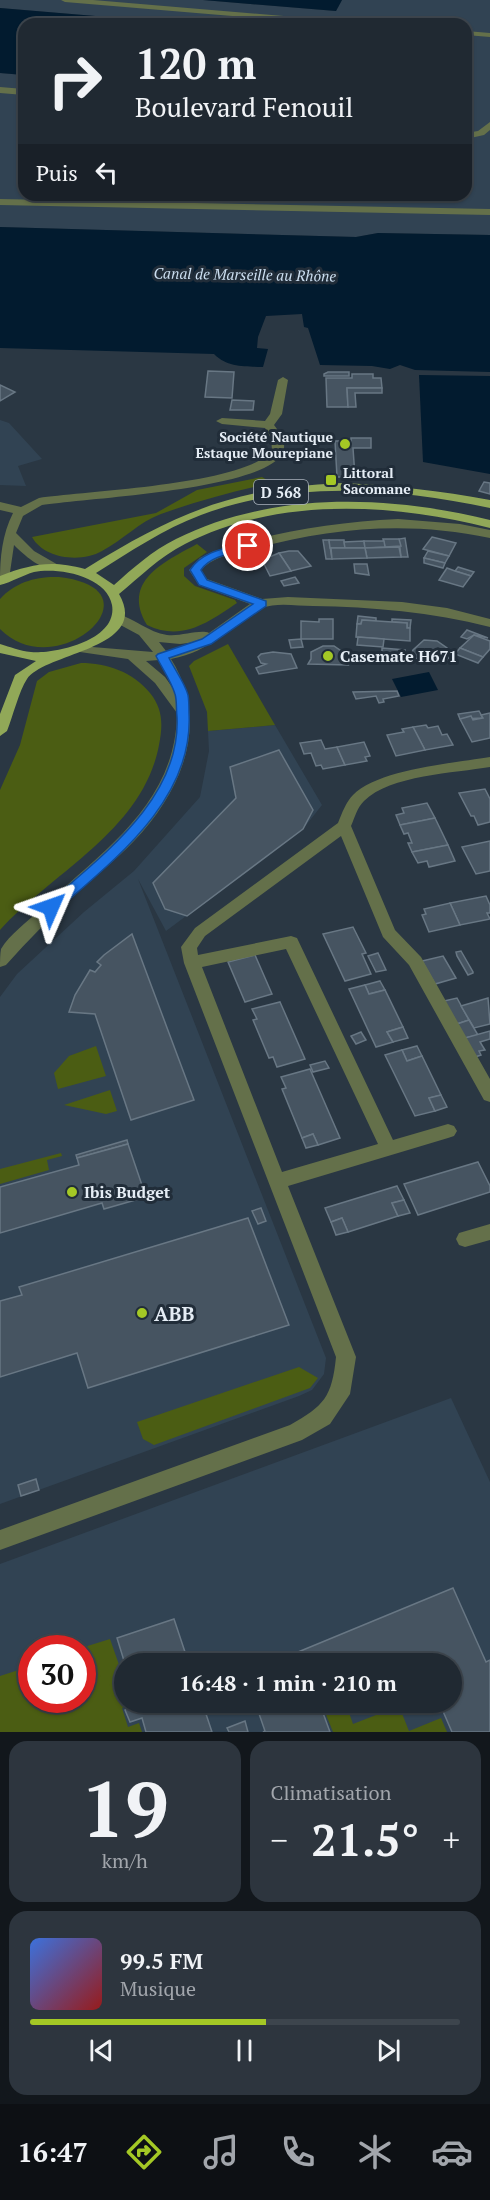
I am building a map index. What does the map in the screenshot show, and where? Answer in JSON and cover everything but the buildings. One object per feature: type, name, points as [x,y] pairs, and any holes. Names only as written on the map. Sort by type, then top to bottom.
[{"type":"main road","name":"D 568","points":[[88,572],[138,540],[199,512],[226,503],[291,490],[337,487],[425,491],[490,504]]},
{"type":"main road","name":"D 568","points":[[114,591],[133,572],[189,537],[213,527],[266,513],[332,507],[381,507],[419,509],[490,524]]},
{"type":"main road","points":[[0,731],[22,675],[54,657],[85,649],[106,635],[118,618],[119,604],[114,591],[104,580],[88,572],[54,566],[27,569],[1,580]]},
{"type":"main road","points":[[0,648],[29,657],[54,657]]},
{"type":"street","points":[[65,0],[282,18]]},
{"type":"street","points":[[472,34],[490,35]]},
{"type":"street","points":[[0,90],[18,92]]},
{"type":"street","points":[[472,135],[481,133],[490,125]]},
{"type":"street","points":[[0,202],[372,206],[490,212]]},
{"type":"street","points":[[268,425],[276,414],[283,380]]},
{"type":"street","points":[[1,580],[7,531],[21,510],[52,499],[216,480],[265,464],[276,454],[278,443],[276,434],[268,425],[222,421]]},
{"type":"street","points":[[0,506],[21,510]]},
{"type":"street","points":[[490,534],[426,525],[320,528],[212,556],[201,562],[195,570],[203,582],[262,604],[365,603],[416,607],[490,623]]},
{"type":"street","points":[[7,531],[30,554],[54,566]]},
{"type":"street","points":[[85,649],[133,657],[162,656],[206,642],[262,604]]},
{"type":"street","points":[[118,618],[146,635],[169,640],[200,636],[228,625]]},
{"type":"street","points":[[0,961],[65,894],[138,827],[158,800],[173,770],[182,742],[182,695],[162,656],[146,635]]},
{"type":"street","points":[[133,657],[160,680],[183,711]]},
{"type":"street","points":[[0,1540],[295,1433],[323,1417],[343,1387],[346,1357],[192,963],[189,947],[200,932],[345,826],[352,806],[363,794],[378,785],[397,779],[490,762]]},
{"type":"street","points":[[345,826],[389,933],[415,961],[490,1095]]},
{"type":"street","points":[[192,963],[291,942],[389,1149]]},
{"type":"street","points":[[277,1181],[448,1131]]},
{"type":"street","points":[[465,1239],[490,1232]]},
{"type":"shaded area","points":[[0,0],[203,0],[336,11],[342,0],[490,0],[490,235],[378,233],[356,237],[0,227],[0,73],[18,74],[18,201],[472,201],[472,18],[119,18],[0,8]]},
{"type":"shaded area","points":[[0,420],[9,423],[42,459],[18,466],[26,486],[0,485]]},
{"type":"shaded area","points":[[275,725],[322,805],[303,829],[166,931],[138,879],[326,1358],[324,1374],[312,1390],[299,1396],[0,1504],[0,997],[17,974],[84,912],[134,871],[200,797],[209,751],[208,731]]},
{"type":"shaded area","points":[[451,1398],[490,1482],[490,1732],[0,1732],[0,1564]]},
{"type":"green space","points":[[262,477],[272,483],[161,514],[145,522],[110,547],[93,555],[64,557],[45,550],[32,537],[156,513],[197,490]]},
{"type":"green space","points":[[197,544],[207,552],[184,568],[184,576],[195,586],[235,600],[237,603],[205,623],[183,631],[160,630],[147,625],[140,610],[139,596],[143,585],[160,566]]},
{"type":"green space","points":[[59,577],[89,585],[103,598],[102,614],[91,629],[72,641],[48,647],[23,644],[0,629],[0,599],[6,593],[27,581]]},
{"type":"green space","points":[[228,644],[275,725],[208,731],[207,712],[189,666],[194,661]]},
{"type":"green space","points":[[81,663],[110,667],[128,674],[136,679],[154,699],[160,711],[161,731],[150,775],[135,801],[116,825],[0,930],[0,790],[20,745],[37,681],[49,672]]},
{"type":"green space","points":[[96,1046],[106,1076],[58,1089],[54,1073],[69,1056]]},
{"type":"green space","points":[[110,1090],[117,1111],[106,1114],[64,1105]]},
{"type":"green space","points":[[61,1153],[62,1156],[47,1160],[49,1170],[0,1184],[0,1169]]},
{"type":"green space","points":[[299,1367],[318,1378],[310,1388],[154,1445],[143,1439],[137,1422]]},
{"type":"green space","points":[[110,1639],[115,1653],[114,1713],[124,1713],[128,1727],[139,1723],[142,1732],[0,1732],[0,1676],[18,1670],[18,1713],[96,1713],[96,1643]]},
{"type":"green space","points":[[325,1713],[349,1713],[353,1724],[381,1713],[402,1713],[409,1731],[441,1718],[447,1732],[333,1732]]},
{"type":"water","points":[[203,0],[342,0],[336,11]]},
{"type":"water","points":[[0,8],[119,18],[18,18],[18,74],[0,73]]},
{"type":"water","name":"Canal de Marseille au Rhône","points":[[0,227],[356,237],[378,233],[490,235],[490,372],[415,370],[400,365],[390,369],[372,366],[320,365],[308,328],[304,327],[302,314],[266,316],[258,337],[257,348],[268,349],[263,367],[231,364],[214,354],[0,348]]},
{"type":"water","points":[[419,375],[490,376],[490,474],[423,462]]},
{"type":"water","points":[[429,672],[438,690],[401,697],[392,679]]},
{"type":"place","name":"Société Nautique Estaque Mourepiane","points":[[345,444]]},
{"type":"place","name":"Littoral Sacomane","points":[[331,480]]},
{"type":"place","name":"Casemate H671","points":[[328,656]]},
{"type":"place","name":"Ibis Budget","points":[[72,1192]]},
{"type":"place","name":"ABB","points":[[142,1313]]},
{"type":"route","points":[[51,907],[110,855],[138,827],[158,800],[173,770],[182,742],[183,724],[182,695],[162,656],[206,642],[262,604],[203,582],[195,570],[201,562],[212,556],[248,546]]}]
